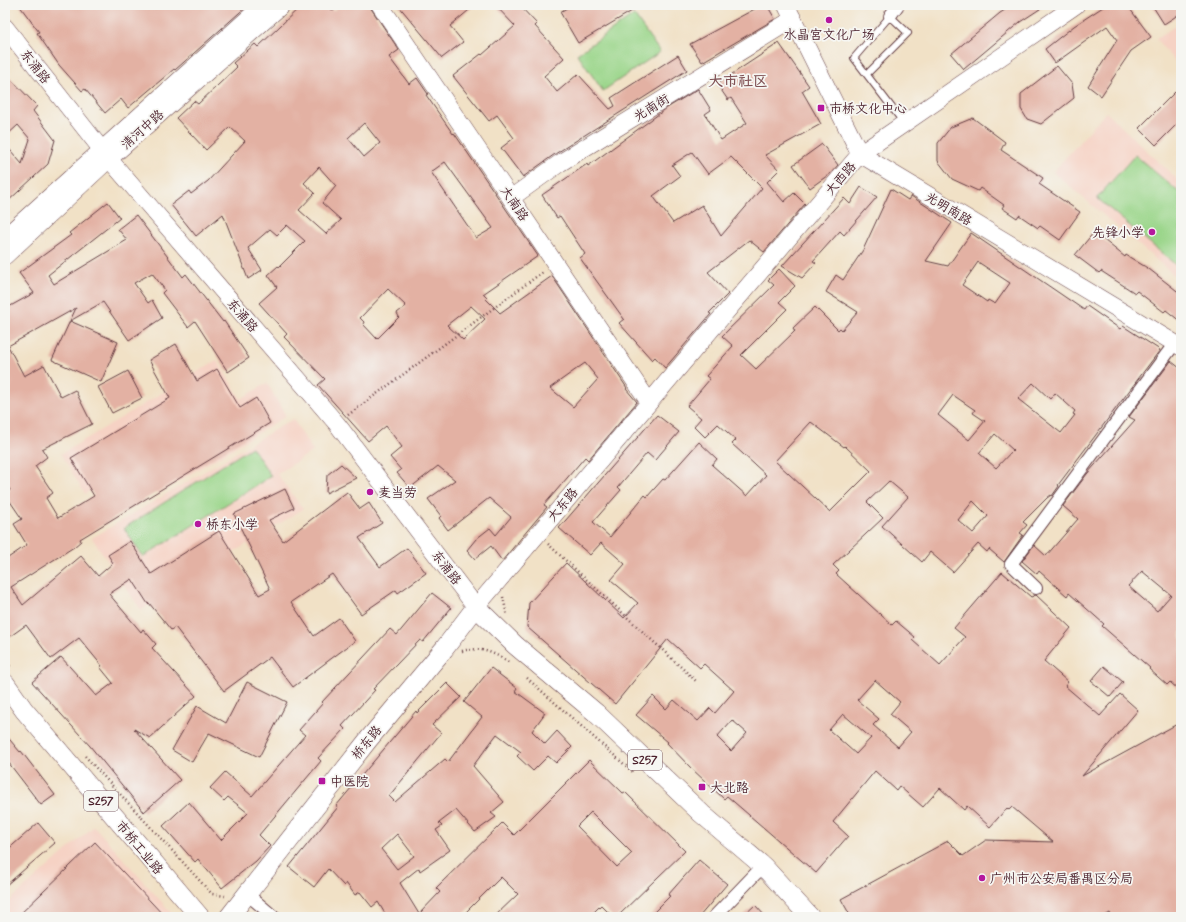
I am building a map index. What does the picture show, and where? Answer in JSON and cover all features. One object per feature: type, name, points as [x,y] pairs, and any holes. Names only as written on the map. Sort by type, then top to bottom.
[{"type":"main road","name":"S257","points":[[476,607],[515,645],[596,713],[702,814],[763,866],[810,917]]},
{"type":"main road","name":"桥东路","points":[[229,917],[239,893],[444,649],[476,607]]},
{"type":"main road","name":"市桥工业路","points":[[9,677],[24,710],[200,917]]},
{"type":"street","name":"清河中路","points":[[5,256],[105,154],[263,5]]},
{"type":"street","name":"清河中路","points":[[5,237],[282,5]]},
{"type":"street","name":"大南路","points":[[380,5],[649,402]]},
{"type":"street","points":[[890,16],[898,5]]},
{"type":"street","name":"大西路","points":[[649,402],[860,154],[1076,5]]},
{"type":"street","name":"光南街","points":[[511,198],[560,163],[790,12]]},
{"type":"street","points":[[790,12],[860,154]]},
{"type":"street","name":"东涌路","points":[[5,27],[105,154],[337,424],[476,607]]},
{"type":"street","name":"光明南路","points":[[860,154],[1178,345]]},
{"type":"street","points":[[1036,588],[1011,564],[1178,345]]},
{"type":"street","name":"大东路","points":[[476,607],[649,402]]},
{"type":"street","points":[[714,917],[763,866]]},
{"type":"street","points":[[239,893],[274,917]]},
{"type":"lane","points":[[867,74],[908,33],[890,16],[854,58],[904,124]]},
{"type":"path","points":[[337,424],[555,263]]},
{"type":"path","points":[[538,534],[696,681]]},
{"type":"path","points":[[458,652],[471,649],[493,653],[513,665]]},
{"type":"path","points":[[5,659],[9,677]]},
{"type":"path","points":[[524,675],[635,774]]},
{"type":"path","points":[[83,753],[212,894],[225,896],[239,893]]},
{"type":"shaded area","points":[[1181,22],[1181,69],[1156,39]]},
{"type":"shaded area","name":"先锋小学","points":[[1106,112],[1181,183],[1181,281],[1053,172]]},
{"type":"shaded area","points":[[217,360],[241,399],[267,383],[286,416],[157,494],[137,462],[85,494],[61,454]]},
{"type":"shaded area","name":"桥东小学","points":[[293,419],[313,451],[277,474],[303,509],[141,610],[92,538]]},
{"type":"shaded area","points":[[94,826],[175,917],[5,917],[5,905]]},
{"type":"green space","points":[[634,15],[660,52],[603,91],[577,54]]},
{"type":"green space","points":[[1135,155],[1181,194],[1181,261],[1177,266],[1097,198]]},
{"type":"green space","points":[[252,447],[271,476],[143,557],[124,528]]},
{"type":"building","points":[[19,5],[248,5],[175,70],[174,69],[128,108],[121,99],[105,113],[85,89],[82,91],[59,65],[37,33],[39,32]]},
{"type":"building","points":[[302,5],[327,5],[333,11],[340,5],[369,5],[399,50],[389,57],[409,84],[417,78],[428,94],[426,95],[453,134],[454,133],[538,256],[483,294],[487,298],[486,299],[500,313],[552,276],[627,388],[626,389],[637,402],[588,460],[585,457],[544,505],[547,507],[502,561],[491,546],[475,559],[467,550],[476,539],[490,528],[496,535],[511,517],[489,498],[448,530],[439,518],[441,516],[428,499],[455,480],[438,466],[410,488],[397,473],[401,470],[390,457],[402,447],[386,426],[368,441],[318,385],[325,379],[284,337],[287,334],[259,303],[277,287],[268,275],[278,266],[279,267],[305,241],[287,225],[277,235],[270,229],[248,248],[262,270],[248,279],[223,214],[196,236],[171,205],[189,191],[191,194],[208,181],[245,141],[230,127],[206,150],[176,118],[194,101],[198,104],[237,67],[233,63],[255,44],[258,47]],"holes":[[[364,123],[380,143],[364,157],[348,138]],[[445,162],[493,228],[476,238],[431,172]],[[319,167],[336,186],[322,203],[341,220],[326,234],[299,210],[315,193],[304,183]],[[388,289],[406,306],[397,313],[399,317],[377,339],[363,324],[364,322],[360,318]],[[471,306],[485,319],[463,340],[447,325]],[[585,363],[598,379],[573,407],[550,388]]]},
{"type":"building","points":[[398,5],[475,5],[450,26],[463,42],[442,58]]},
{"type":"building","points":[[495,5],[519,5],[537,24],[535,26],[564,58],[544,76],[557,92],[578,74],[610,109],[615,106],[611,98],[678,55],[687,70],[555,154],[523,177],[501,148],[514,138],[497,115],[489,121],[453,76],[481,54],[482,55],[515,26]]},
{"type":"building","points":[[572,5],[642,5],[578,43],[560,12]]},
{"type":"building","points":[[762,5],[767,5],[775,19],[702,62],[690,44]]},
{"type":"building","points":[[1013,5],[1046,5],[1020,22],[964,69],[951,54],[1000,13]]},
{"type":"building","points":[[1106,5],[1127,5],[1151,37],[1131,51],[1101,96],[1088,86],[1117,40],[1107,26],[1055,63],[1045,49],[1074,26]]},
{"type":"building","points":[[1152,5],[1181,5],[1181,13],[1164,24]]},
{"type":"building","points":[[779,43],[809,86],[802,91],[821,124],[765,155],[779,170],[767,182],[784,202],[794,193],[805,204],[764,252],[749,240],[708,272],[728,294],[709,313],[711,314],[665,368],[655,357],[652,360],[619,323],[624,319],[580,258],[585,254],[560,216],[557,218],[542,195],[587,164],[588,166],[667,108],[698,89],[711,110],[705,114],[721,140],[747,123],[731,98],[728,100],[717,84]],"holes":[[[692,152],[708,174],[731,157],[762,188],[721,236],[702,205],[673,223],[653,196],[680,176],[672,165]]]},
{"type":"building","points":[[1057,66],[1072,84],[1074,98],[1041,124],[1027,119],[1021,109],[1021,94]]},
{"type":"building","points":[[5,73],[37,106],[33,111],[55,140],[48,164],[5,204],[5,144],[22,164],[30,139],[18,125],[5,137]]},
{"type":"building","points":[[1181,86],[1181,120],[1156,145],[1139,128]]},
{"type":"building","points":[[973,118],[1005,142],[1001,150],[1043,178],[1039,184],[1080,212],[1060,240],[1040,226],[1038,228],[1019,215],[1017,218],[1002,208],[1004,205],[980,188],[978,191],[952,179],[938,161],[938,143],[951,127]]},
{"type":"building","points":[[822,144],[838,165],[831,173],[810,188],[793,165]]},
{"type":"building","points":[[861,187],[877,197],[844,235],[840,231],[813,261],[816,263],[802,278],[782,266],[844,198],[850,204]]},
{"type":"building","points":[[891,189],[908,200],[911,196],[952,223],[926,261],[948,266],[971,233],[1084,310],[1087,306],[1120,329],[1123,326],[1160,350],[1058,485],[1059,486],[1052,496],[1051,495],[1047,498],[1023,522],[1027,525],[1020,533],[1023,535],[1004,562],[989,549],[987,552],[978,544],[953,572],[930,552],[922,562],[882,526],[908,497],[889,481],[867,502],[883,518],[833,565],[839,571],[836,574],[892,625],[896,621],[915,637],[912,640],[940,665],[965,637],[954,628],[1002,572],[1031,597],[1036,595],[1071,628],[1044,661],[1068,682],[1065,686],[1100,716],[1120,694],[1138,710],[1082,776],[1181,722],[1181,917],[1112,917],[1110,913],[1103,917],[851,917],[841,899],[948,841],[963,856],[986,840],[1053,842],[1012,807],[1009,810],[1007,808],[990,827],[967,806],[964,810],[940,788],[923,807],[899,786],[896,790],[875,771],[833,822],[848,836],[816,873],[727,796],[724,799],[690,767],[667,743],[668,742],[636,715],[653,696],[666,709],[674,700],[698,721],[710,708],[715,713],[734,691],[704,664],[700,668],[668,639],[615,704],[527,627],[529,603],[566,563],[624,618],[638,603],[611,580],[625,564],[601,543],[590,555],[559,528],[657,415],[679,432],[655,460],[647,453],[618,487],[621,490],[593,522],[610,537],[645,495],[647,497],[663,479],[665,480],[699,442],[717,459],[712,465],[747,496],[766,475],[732,444],[736,440],[718,424],[705,437],[694,426],[701,418],[687,406],[710,379],[706,376],[733,346],[722,336],[774,285],[768,280],[779,269],[795,286],[779,302],[787,309],[741,355],[756,369],[795,331],[793,328],[815,307],[838,330],[840,328],[842,330],[858,312],[826,292],[836,275],[843,280],[863,250]],"holes":[[[978,262],[1010,283],[995,304],[988,300],[987,302],[962,285]],[[1033,383],[1050,399],[1055,393],[1075,411],[1073,414],[1075,415],[1061,433],[1018,399]],[[953,395],[975,410],[973,413],[985,421],[969,440],[938,415]],[[811,422],[844,447],[845,446],[871,471],[830,512],[775,461]],[[995,434],[1013,450],[996,468],[979,453]],[[973,501],[988,516],[973,533],[958,520]],[[875,680],[900,702],[890,714],[911,732],[898,747],[873,725],[879,719],[857,700]],[[843,714],[871,738],[856,754],[829,730]],[[732,720],[747,733],[731,751],[717,737]]]},
{"type":"building","points":[[108,202],[120,218],[48,275],[54,284],[127,240],[118,229],[136,215],[183,277],[186,274],[223,322],[224,321],[249,358],[228,372],[195,321],[188,327],[162,293],[165,290],[152,273],[134,283],[148,303],[152,300],[162,318],[129,340],[103,302],[70,321],[76,308],[8,346],[24,376],[44,365],[61,397],[75,390],[92,424],[42,449],[47,457],[35,466],[53,493],[46,498],[58,518],[94,496],[71,458],[170,398],[149,360],[176,344],[197,381],[217,369],[240,408],[256,398],[270,423],[80,539],[81,541],[74,547],[11,587],[23,605],[81,556],[98,576],[113,563],[108,555],[130,541],[151,574],[219,531],[259,595],[270,589],[234,514],[285,489],[294,508],[269,520],[283,541],[347,492],[360,509],[369,503],[382,523],[359,538],[380,567],[407,548],[426,573],[398,593],[396,590],[361,614],[332,574],[291,602],[314,636],[339,618],[355,641],[293,687],[270,657],[224,691],[175,627],[171,630],[149,603],[148,604],[132,579],[109,594],[141,632],[143,629],[156,644],[152,648],[196,696],[150,738],[134,729],[180,780],[144,812],[90,746],[32,682],[61,657],[96,696],[113,683],[100,667],[102,666],[79,638],[51,659],[26,625],[5,640],[5,560],[27,545],[14,524],[22,519],[5,494],[10,490],[5,482],[5,309],[34,293],[19,273],[71,235],[69,233]]},
{"type":"building","points":[[1094,232],[1125,257],[1126,255],[1149,269],[1181,294],[1181,322],[1166,310],[1164,312],[1137,291],[1135,293],[1101,271],[1099,273],[1075,255]]},
{"type":"building","points":[[70,321],[118,342],[101,382],[52,360]]},
{"type":"building","points":[[1171,361],[1181,369],[1181,692],[1170,682],[1167,685],[1102,626],[1104,624],[1069,593],[1067,596],[1039,571],[1037,574],[1022,561],[1034,545],[1046,556],[1078,519],[1063,506],[1087,474],[1135,420],[1129,417]],"holes":[[[1142,571],[1171,595],[1157,611],[1128,586]]]},
{"type":"building","points":[[128,371],[142,398],[112,413],[98,387]]},
{"type":"building","points":[[341,464],[356,478],[326,493],[327,475]]},
{"type":"building","points":[[432,593],[451,608],[423,642],[420,640],[373,689],[375,690],[342,726],[345,729],[318,758],[321,761],[259,835],[270,846],[256,861],[222,888],[198,859],[195,862],[163,826],[189,802],[221,840],[248,813],[228,797],[224,801],[210,788],[225,772],[252,796],[305,735],[299,730],[323,703],[322,702],[390,629],[397,635]]},
{"type":"building","points":[[1104,666],[1123,682],[1110,697],[1091,681]]},
{"type":"building","points":[[491,668],[517,688],[515,691],[545,713],[532,731],[545,744],[557,731],[572,747],[556,763],[548,756],[533,771],[517,756],[521,752],[497,734],[473,766],[504,802],[491,813],[496,817],[475,832],[456,810],[439,823],[442,826],[436,830],[450,850],[420,871],[419,868],[400,883],[419,914],[440,892],[436,888],[502,823],[514,835],[589,760],[623,793],[625,792],[685,851],[617,917],[613,917],[601,905],[589,917],[494,917],[518,894],[501,877],[461,917],[387,917],[378,902],[372,907],[360,892],[355,895],[346,883],[344,886],[328,869],[314,887],[289,867],[338,807],[336,806],[416,711],[417,713],[447,683],[461,697],[432,725],[441,733],[389,796],[395,802],[445,759],[448,762],[482,717],[464,702]],"holes":[[[591,812],[632,853],[617,867],[577,826]],[[397,834],[414,856],[397,869],[381,849]]]},
{"type":"building","points":[[247,682],[287,702],[259,757],[209,733],[192,762],[172,750],[197,706],[226,723]]},
{"type":"building","points":[[5,734],[20,752],[21,751],[55,795],[41,805],[5,758]]},
{"type":"building","points":[[38,823],[55,843],[5,886],[5,852]]},
{"type":"building","points":[[95,842],[165,917],[17,917]]},
{"type":"building","points":[[699,860],[727,884],[699,917],[649,917],[670,896],[668,895]]},
{"type":"building","points":[[755,905],[766,917],[742,917]]},
{"type":"place","name":"水晶宫文化广场","points":[[829,20]]},
{"type":"place","name":"市桥文化中心","points":[[821,108]]},
{"type":"place","name":"先锋小学","points":[[1152,232]]},
{"type":"place","name":"麦当劳","points":[[370,492]]},
{"type":"place","name":"桥东小学","points":[[198,524]]},
{"type":"place","name":"中医院","points":[[322,781]]},
{"type":"place","name":"大北路","points":[[702,787]]},
{"type":"place","name":"广州市公安局番禺区分局","points":[[982,878]]},
{"type":"district","name":"大市社区","points":[[738,81]]}]
